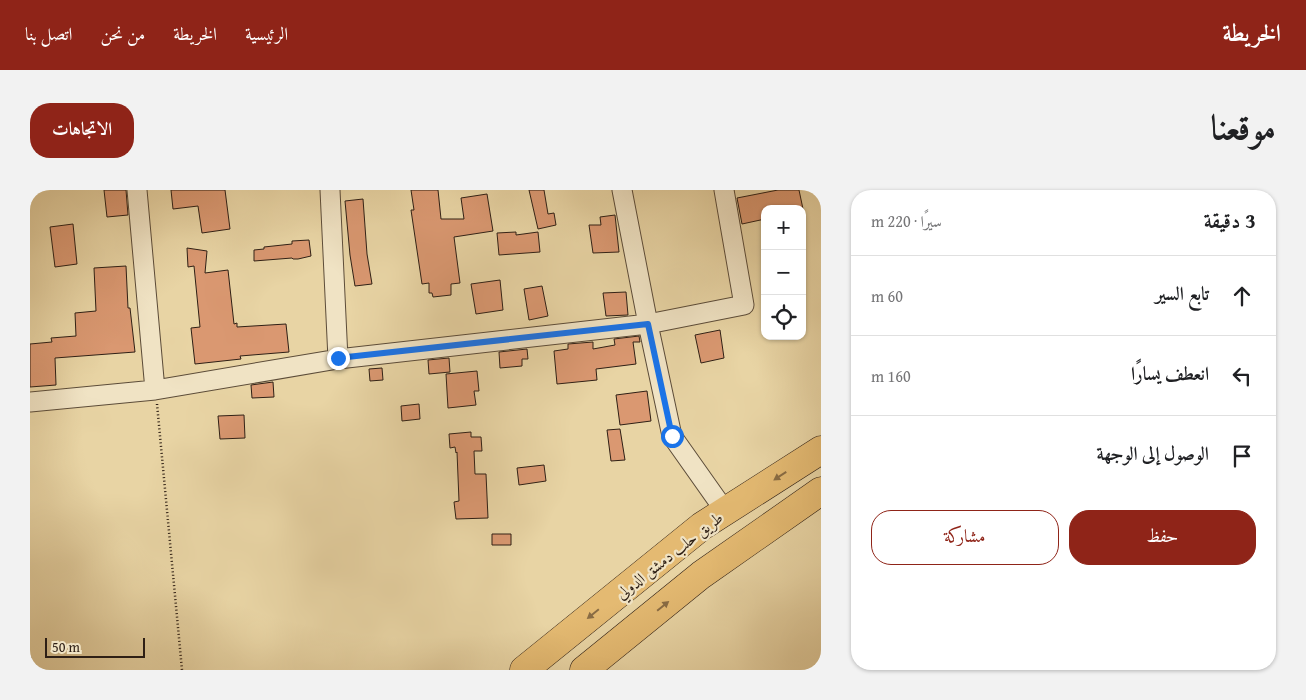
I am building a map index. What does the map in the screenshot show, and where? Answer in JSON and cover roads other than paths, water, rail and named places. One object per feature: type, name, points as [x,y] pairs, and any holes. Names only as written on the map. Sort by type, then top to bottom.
[{"type":"highway","name":"طريق حلب دمشق الدولي","points":[[524,670],[702,526],[821,450]]},
{"type":"highway","points":[[584,670],[701,575],[821,491]]},
{"type":"street","points":[[137,190],[155,390]]},
{"type":"street","points":[[330,190],[338,358]]},
{"type":"street","points":[[622,190],[672,436],[725,511]]},
{"type":"street","points":[[30,402],[155,390],[338,358],[648,324],[744,305],[724,190]]}]
